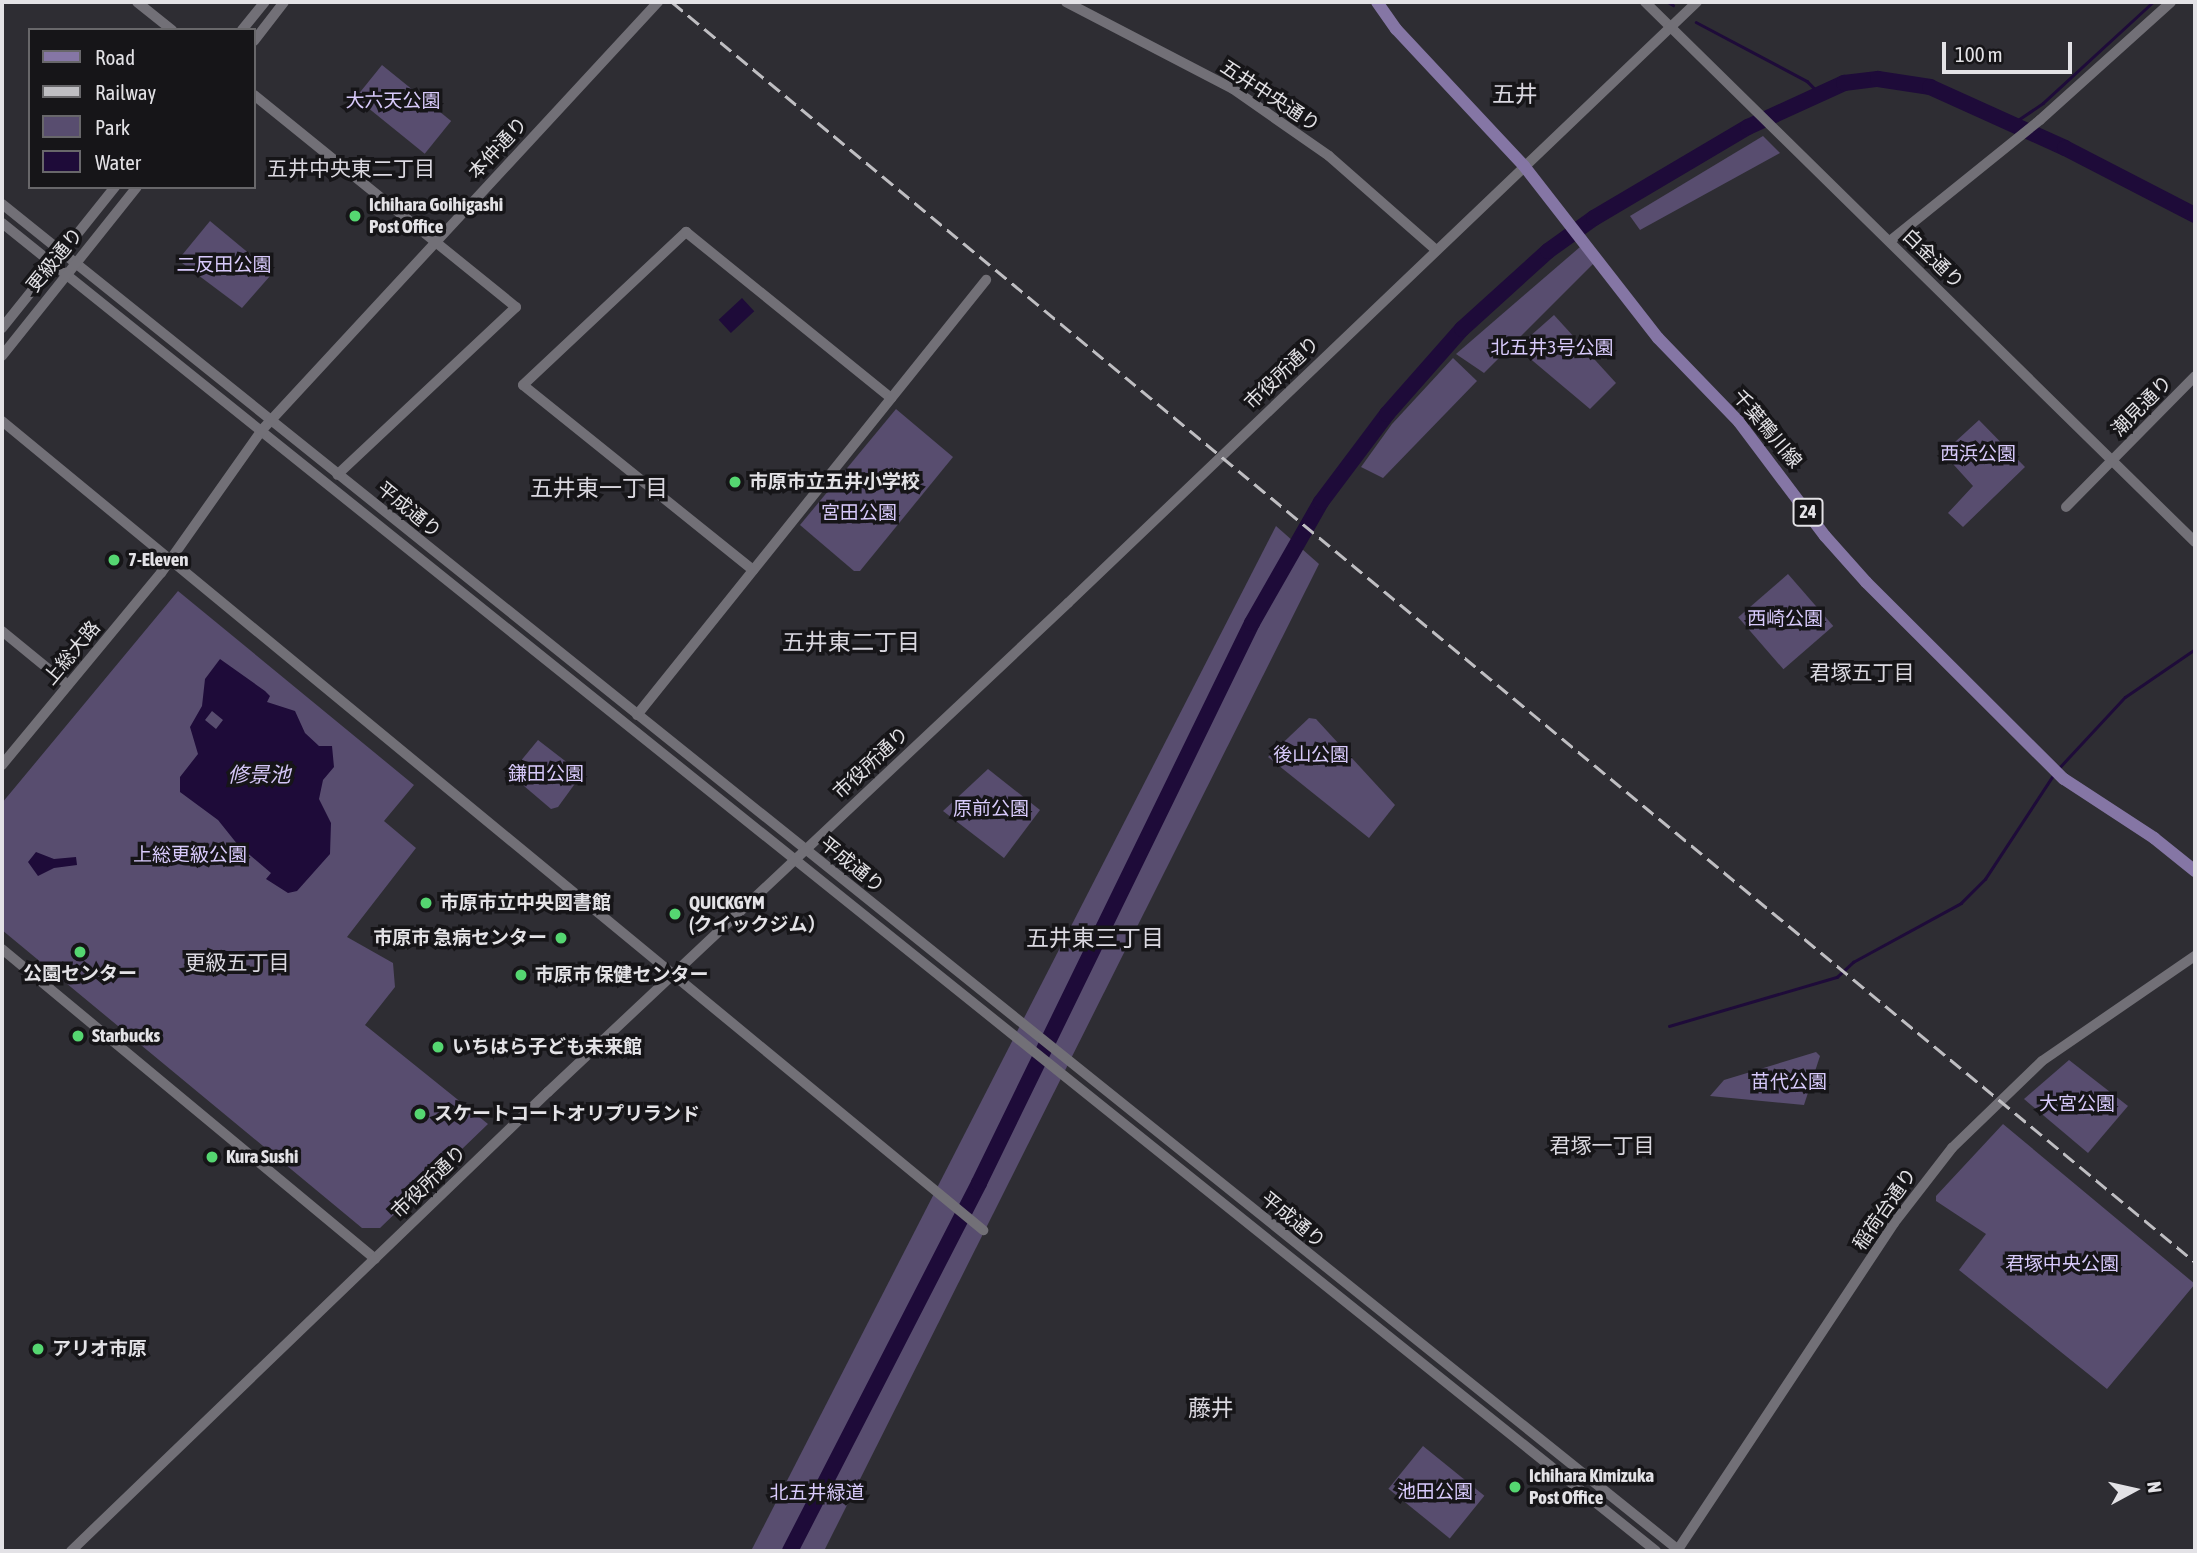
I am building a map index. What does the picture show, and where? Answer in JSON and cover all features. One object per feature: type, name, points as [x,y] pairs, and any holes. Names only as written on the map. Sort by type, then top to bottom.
[{"type":"main road","name":"千葉鴨川線","points":[[1377,2],[1396,29],[1524,166],[1658,338],[1766,454],[1825,536],[2049,766],[2195,871]]},
{"type":"street","points":[[137,2],[170,28]]},
{"type":"street","points":[[244,28],[265,2]]},
{"type":"street","points":[[256,38],[284,2]]},
{"type":"street","name":"本仲通り","points":[[261,431],[658,2]]},
{"type":"street","name":"五井中央通り","points":[[1066,2],[1233,89],[1329,156],[1435,249]]},
{"type":"street","name":"白金通り","points":[[1644,2],[2195,542]]},
{"type":"street","name":"市役所通り","points":[[71,1551],[1697,2]]},
{"type":"street","points":[[1890,241],[2040,120],[2171,2]]},
{"type":"street","points":[[256,97],[516,307],[337,475]]},
{"type":"street","name":"更級通り","points":[[2,328],[114,189]]},
{"type":"street","name":"更級通り","points":[[2,356],[135,189]]},
{"type":"street","name":"平成通り","points":[[2,204],[275,416],[337,475],[1678,1551]]},
{"type":"street","name":"平成通り","points":[[2,223],[1656,1551]]},
{"type":"street","points":[[753,570],[523,385],[686,232],[891,398]]},
{"type":"street","points":[[637,715],[986,279]]},
{"type":"street","name":"潮見通り","points":[[2066,507],[2195,376]]},
{"type":"street","points":[[2,421],[169,562],[983,1230]]},
{"type":"street","name":"上総大路","points":[[2,765],[169,562],[261,431]]},
{"type":"street","points":[[2,631],[68,685]]},
{"type":"street","points":[[2,949],[375,1259]]},
{"type":"street","name":"稲荷台通り","points":[[1678,1551],[1910,1201],[1997,1102],[2083,1032],[2195,956]]},
{"type":"green space","name":"大六天公園","points":[[382,65],[451,121],[425,154],[356,98]]},
{"type":"green space","points":[[1763,136],[1780,153],[1640,230],[1630,216]]},
{"type":"green space","name":"二反田公園","points":[[210,221],[269,270],[270,276],[242,308],[178,260]]},
{"type":"green space","points":[[1580,247],[1594,263],[1484,373],[1456,354]]},
{"type":"green space","name":"北五井3号公園","points":[[1554,315],[1616,383],[1590,409],[1521,351],[1520,345]]},
{"type":"green space","points":[[1453,358],[1477,381],[1383,478],[1361,467],[1392,424]]},
{"type":"green space","name":"宮田公園","points":[[896,409],[953,457],[860,571],[854,571],[800,525]]},
{"type":"green space","name":"西浜公園","points":[[1979,420],[2025,467],[1963,527],[1948,513],[1973,486],[1943,453]]},
{"type":"green space","name":"北五井緑道","points":[[1276,526],[1319,564],[824,1551],[751,1551]]},
{"type":"green space","name":"西崎公園","points":[[1788,574],[1833,626],[1783,669],[1738,617]]},
{"type":"green space","name":"上総更級公園","points":[[178,591],[414,785],[384,821],[416,848],[347,937],[393,963],[395,987],[365,1025],[488,1124],[380,1228],[362,1228],[2,930],[2,803]]},
{"type":"green space","name":"後山公園","points":[[1309,718],[1316,719],[1395,805],[1369,838],[1268,757]]},
{"type":"green space","name":"鎌田公園","points":[[538,740],[582,774],[558,807],[551,809],[510,774]]},
{"type":"green space","name":"原前公園","points":[[988,769],[1040,810],[1004,858],[943,811]]},
{"type":"green space","name":"苗代公園","points":[[1816,1052],[1820,1056],[1804,1105],[1710,1096],[1724,1080]]},
{"type":"green space","name":"大宮公園","points":[[2069,1060],[2128,1106],[2088,1153],[2024,1099]]},
{"type":"green space","name":"君塚中央公園","points":[[2003,1124],[2195,1284],[2107,1389],[1959,1270],[1986,1234],[1936,1201],[1936,1196]]},
{"type":"green space","name":"池田公園","points":[[1423,1446],[1484,1496],[1450,1538],[1388,1489]]},
{"type":"water","points":[[742,298],[754,311],[731,333],[719,320]]},
{"type":"water","name":"修景池","points":[[220,659],[265,691],[270,696],[267,702],[295,711],[305,733],[319,746],[332,746],[334,767],[323,780],[319,799],[331,823],[330,854],[297,891],[288,893],[266,879],[271,873],[238,845],[218,820],[180,792],[180,777],[198,754],[190,727],[202,706],[205,679]],"holes":[[[212,711],[223,720],[216,729],[205,720]]]},
{"type":"water","points":[[36,852],[54,859],[76,857],[77,865],[54,868],[38,876],[28,862]]},
{"type":"waterway","points":[[1668,2],[1673,5]]},
{"type":"waterway","points":[[2012,124],[2043,103],[2153,2]]},
{"type":"waterway","points":[[1696,22],[1807,81],[1820,94]]},
{"type":"waterway","points":[[790,1551],[979,1183],[1252,623],[1321,502],[1387,414],[1462,329],[1548,251],[1594,218],[1748,127],[1844,83],[1878,79],[1930,87],[2065,148],[2195,215]]},
{"type":"waterway","points":[[2058,769],[2125,697],[2195,649]]},
{"type":"waterway","points":[[1669,1026],[1837,977],[1853,962],[1961,903],[1985,879],[2054,774]]},
{"type":"railway","points":[[672,2],[2195,1262]]},
{"type":"place","name":"Ichihara Goihigashi Post Office","points":[[355,216]]},
{"type":"place","name":"市原市立五井小学校","points":[[735,482]]},
{"type":"place","name":"7-Eleven","points":[[114,560]]},
{"type":"place","name":"市原市立中央図書館","points":[[426,903]]},
{"type":"place","name":"QUICKGYM (クイックジム）","points":[[675,914]]},
{"type":"place","name":"市原市 急病センター","points":[[561,938]]},
{"type":"place","name":"公園センター","points":[[80,952]]},
{"type":"place","name":"市原市 保健センター","points":[[521,975]]},
{"type":"place","name":"Starbucks","points":[[78,1036]]},
{"type":"place","name":"いちはら子ども未来館","points":[[438,1047]]},
{"type":"place","name":"スケートコートオリプリランド","points":[[420,1114]]},
{"type":"place","name":"Kura Sushi","points":[[212,1157]]},
{"type":"place","name":"アリオ市原","points":[[38,1349]]},
{"type":"place","name":"Ichihara Kimizuka Post Office","points":[[1515,1487]]},
{"type":"district","name":"五井","points":[[1515,94]]},
{"type":"district","name":"五井中央東二丁目","points":[[351,168]]},
{"type":"district","name":"五井東一丁目","points":[[599,488]]},
{"type":"district","name":"五井東二丁目","points":[[851,642]]},
{"type":"district","name":"君塚五丁目","points":[[1862,672]]},
{"type":"district","name":"五井東三丁目","points":[[1095,938]]},
{"type":"district","name":"更級五丁目","points":[[237,962]]},
{"type":"district","name":"君塚一丁目","points":[[1602,1145]]},
{"type":"district","name":"藤井","points":[[1211,1408]]}]
